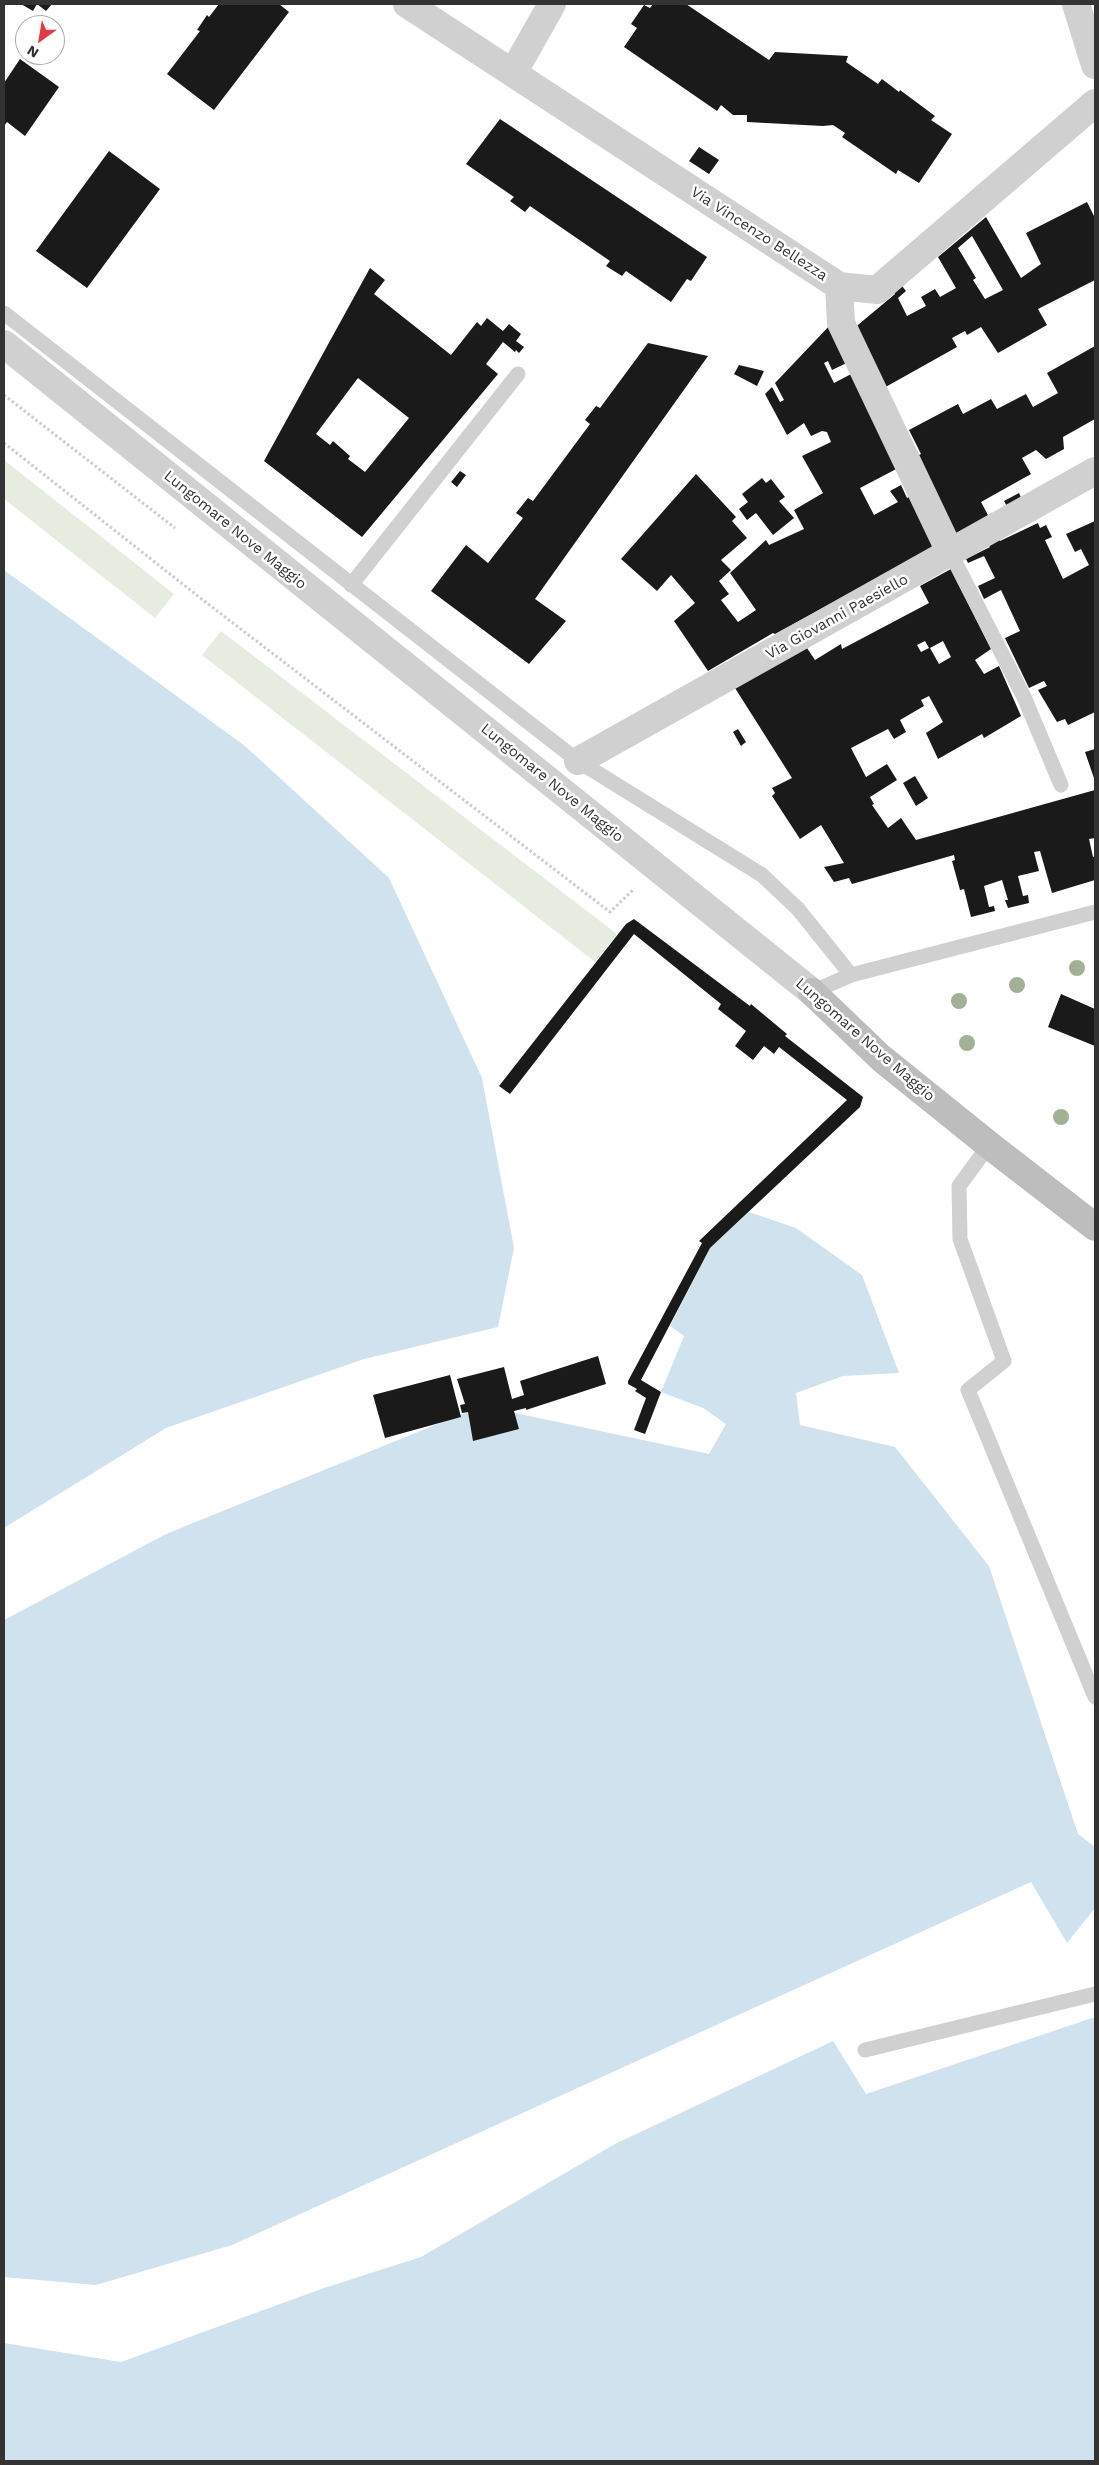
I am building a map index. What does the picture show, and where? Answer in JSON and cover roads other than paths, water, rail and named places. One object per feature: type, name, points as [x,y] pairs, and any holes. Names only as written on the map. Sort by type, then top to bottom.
[{"type":"street","name":"Via Vincenzo Bellezza","points":[[407,4],[839,286],[877,290],[1095,103]]},
{"type":"street","points":[[513,73],[552,4]]},
{"type":"street","points":[[1076,4],[1095,65]]},
{"type":"street","points":[[839,286],[841,324],[951,554]]},
{"type":"street","name":"Lungomare Nove Maggio","points":[[4,344],[812,992],[881,1058],[1095,1227]]},
{"type":"street","name":"Via Giovanni Paesiello","points":[[578,762],[951,554],[1095,471]]},
{"type":"lane","points":[[4,313],[578,762],[762,874],[798,908],[851,975]]},
{"type":"lane","points":[[351,585],[518,374]]},
{"type":"lane","points":[[951,554],[1024,697],[1061,785]]},
{"type":"lane","points":[[812,992],[851,975],[1095,912]]},
{"type":"lane","points":[[989,1145],[959,1186],[960,1239],[1004,1361],[968,1390],[1095,1697]]},
{"type":"lane","points":[[865,2050],[1095,1994]]},
{"type":"water","points":[[4,570],[245,746],[389,878],[482,1078],[514,1248],[498,1327],[364,1359],[166,1428],[4,1528]]},
{"type":"water","points":[[749,1212],[796,1228],[862,1275],[899,1373],[843,1376],[796,1393],[800,1425],[895,1447],[989,1566],[1078,1834],[1095,1847],[1095,1908],[1067,1943],[1031,1882],[232,2245],[96,2285],[4,2277],[4,1620],[166,1534],[482,1406],[709,1454],[726,1424],[703,1408],[661,1392],[684,1336],[670,1326],[710,1248]]},
{"type":"water","points":[[1095,2017],[1095,2461],[4,2461],[4,2343],[121,2362],[324,2288],[421,2257],[615,2144],[833,2041],[866,2094]]}]
